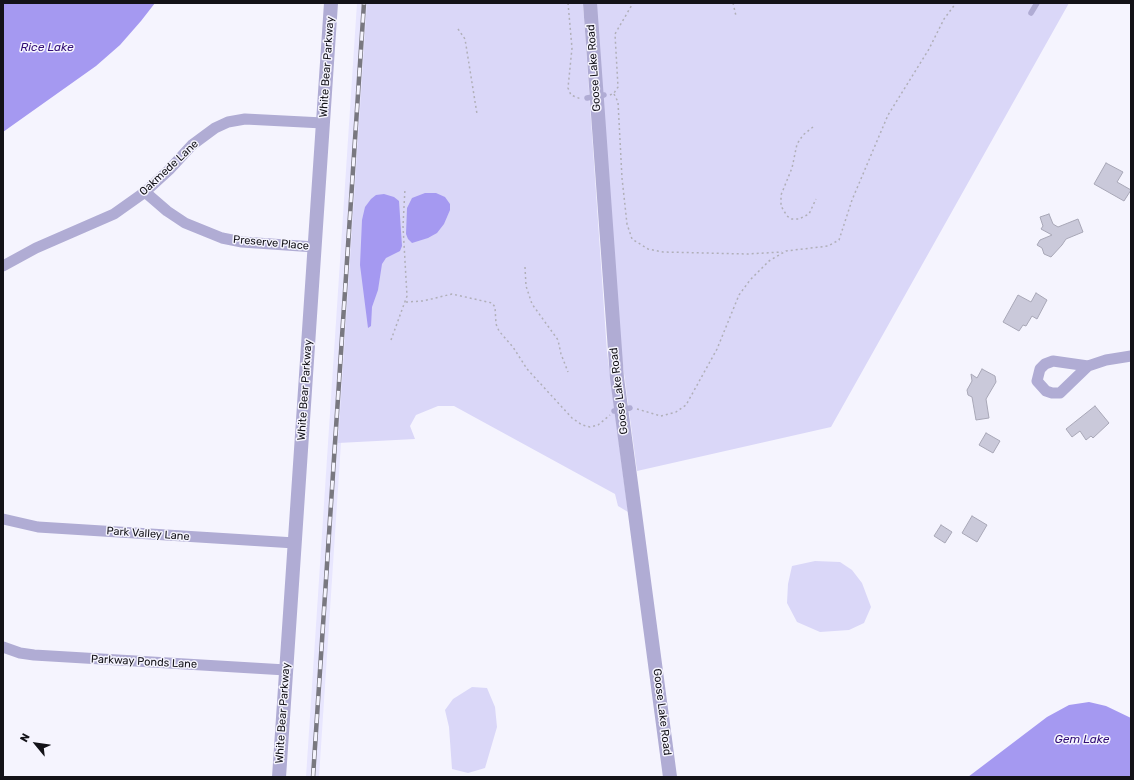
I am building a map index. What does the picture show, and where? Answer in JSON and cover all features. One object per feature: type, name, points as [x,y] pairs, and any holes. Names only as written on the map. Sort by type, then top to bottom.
[{"type":"street","name":"White Bear Parkway","points":[[279,777],[331,3]]},
{"type":"street","name":"Goose Lake Road","points":[[590,3],[611,315],[670,777]]},
{"type":"street","name":"Oakmede Lane","points":[[3,266],[36,248],[114,214],[145,192],[204,135],[228,122],[245,118],[323,123]]},
{"type":"street","name":"Preserve Place","points":[[145,192],[167,211],[185,223],[222,238],[242,242],[315,247]]},
{"type":"street","points":[[1088,366],[1106,360],[1131,356]]},
{"type":"street","name":"Park Valley Lane","points":[[3,519],[38,527],[295,543]]},
{"type":"street","name":"Parkway Ponds Lane","points":[[3,647],[20,653],[34,655],[286,670]]},
{"type":"lane","points":[[1031,13],[1037,3]]},
{"type":"path","points":[[568,3],[572,43],[569,91],[575,98],[614,94]]},
{"type":"path","points":[[614,94],[618,85],[615,34],[633,3]]},
{"type":"path","points":[[734,3],[736,16]]},
{"type":"path","points":[[614,94],[618,102],[619,144],[627,224],[629,234],[635,242],[648,249],[664,252],[747,254],[828,246],[839,240],[854,193],[890,111],[925,55],[941,24],[956,3]]},
{"type":"path","points":[[458,29],[464,35],[466,41],[477,114]]},
{"type":"path","points":[[813,127],[803,135],[797,144],[792,168],[782,195],[781,206],[787,216],[792,219],[799,219],[809,214],[816,199]]},
{"type":"path","points":[[392,340],[406,302],[407,292],[403,219],[405,188]]},
{"type":"path","points":[[406,302],[423,301],[452,294],[492,303],[496,307],[496,324],[499,331],[513,347],[527,369],[572,418],[584,426],[593,427],[622,410],[661,416],[672,414],[683,407],[691,397],[717,349],[743,289],[769,261],[786,251]]},
{"type":"path","points":[[525,267],[526,286],[532,304],[536,312],[557,338],[562,360],[568,372]]},
{"type":"shaded area","points":[[357,3],[370,3],[319,777],[306,777]]},
{"type":"shaded area","points":[[367,3],[583,3],[607,352],[628,512],[618,506],[615,494],[454,406],[438,406],[416,415],[410,426],[415,439],[338,443]]},
{"type":"shaded area","points":[[596,3],[1069,3],[831,427],[637,471],[620,343]]},
{"type":"shaded area","points":[[815,561],[840,562],[852,570],[862,583],[871,607],[864,623],[849,630],[820,632],[797,622],[787,603],[788,584],[792,566]]},
{"type":"shaded area","points":[[472,687],[487,688],[495,707],[497,727],[485,768],[468,773],[452,769],[449,727],[445,710],[453,699]]},
{"type":"water","name":"Rice Lake","points":[[3,3],[155,3],[120,45],[96,66],[3,132]]},
{"type":"water","points":[[425,193],[436,193],[445,197],[450,204],[450,210],[444,224],[437,233],[428,238],[412,243],[406,234],[407,208],[412,198]]},
{"type":"water","points":[[384,194],[394,197],[399,201],[402,246],[400,251],[386,258],[382,264],[378,290],[372,307],[371,326],[368,328],[360,265],[362,220],[365,207],[371,199],[376,195]]},
{"type":"water","name":"Gem Lake","points":[[1089,702],[1106,706],[1131,718],[1131,777],[968,777],[1047,717],[1069,705]]},
{"type":"building","points":[[1106,163],[1123,172],[1117,182],[1131,190],[1124,201],[1094,184]]},
{"type":"building","points":[[1049,214],[1053,224],[1058,227],[1078,219],[1083,232],[1066,239],[1051,257],[1044,254],[1042,248],[1037,245],[1040,240],[1052,235],[1041,229],[1043,226],[1040,217]]},
{"type":"building","points":[[1036,293],[1047,300],[1037,319],[1032,316],[1026,326],[1023,325],[1019,331],[1003,322],[1018,295],[1031,302]]},
{"type":"building","points":[[982,369],[995,376],[996,382],[986,399],[989,418],[976,420],[972,397],[968,395],[967,390],[972,381],[971,374],[977,378]]},
{"type":"building","points":[[1095,406],[1109,423],[1093,438],[1091,436],[1086,440],[1080,431],[1072,437],[1066,429]]},
{"type":"building","points":[[986,433],[1000,441],[993,453],[979,445]]},
{"type":"building","points":[[972,516],[987,525],[977,542],[962,533]]},
{"type":"building","points":[[941,525],[952,532],[945,543],[934,536]]},
{"type":"railway","points":[[313,777],[364,3]]}]
